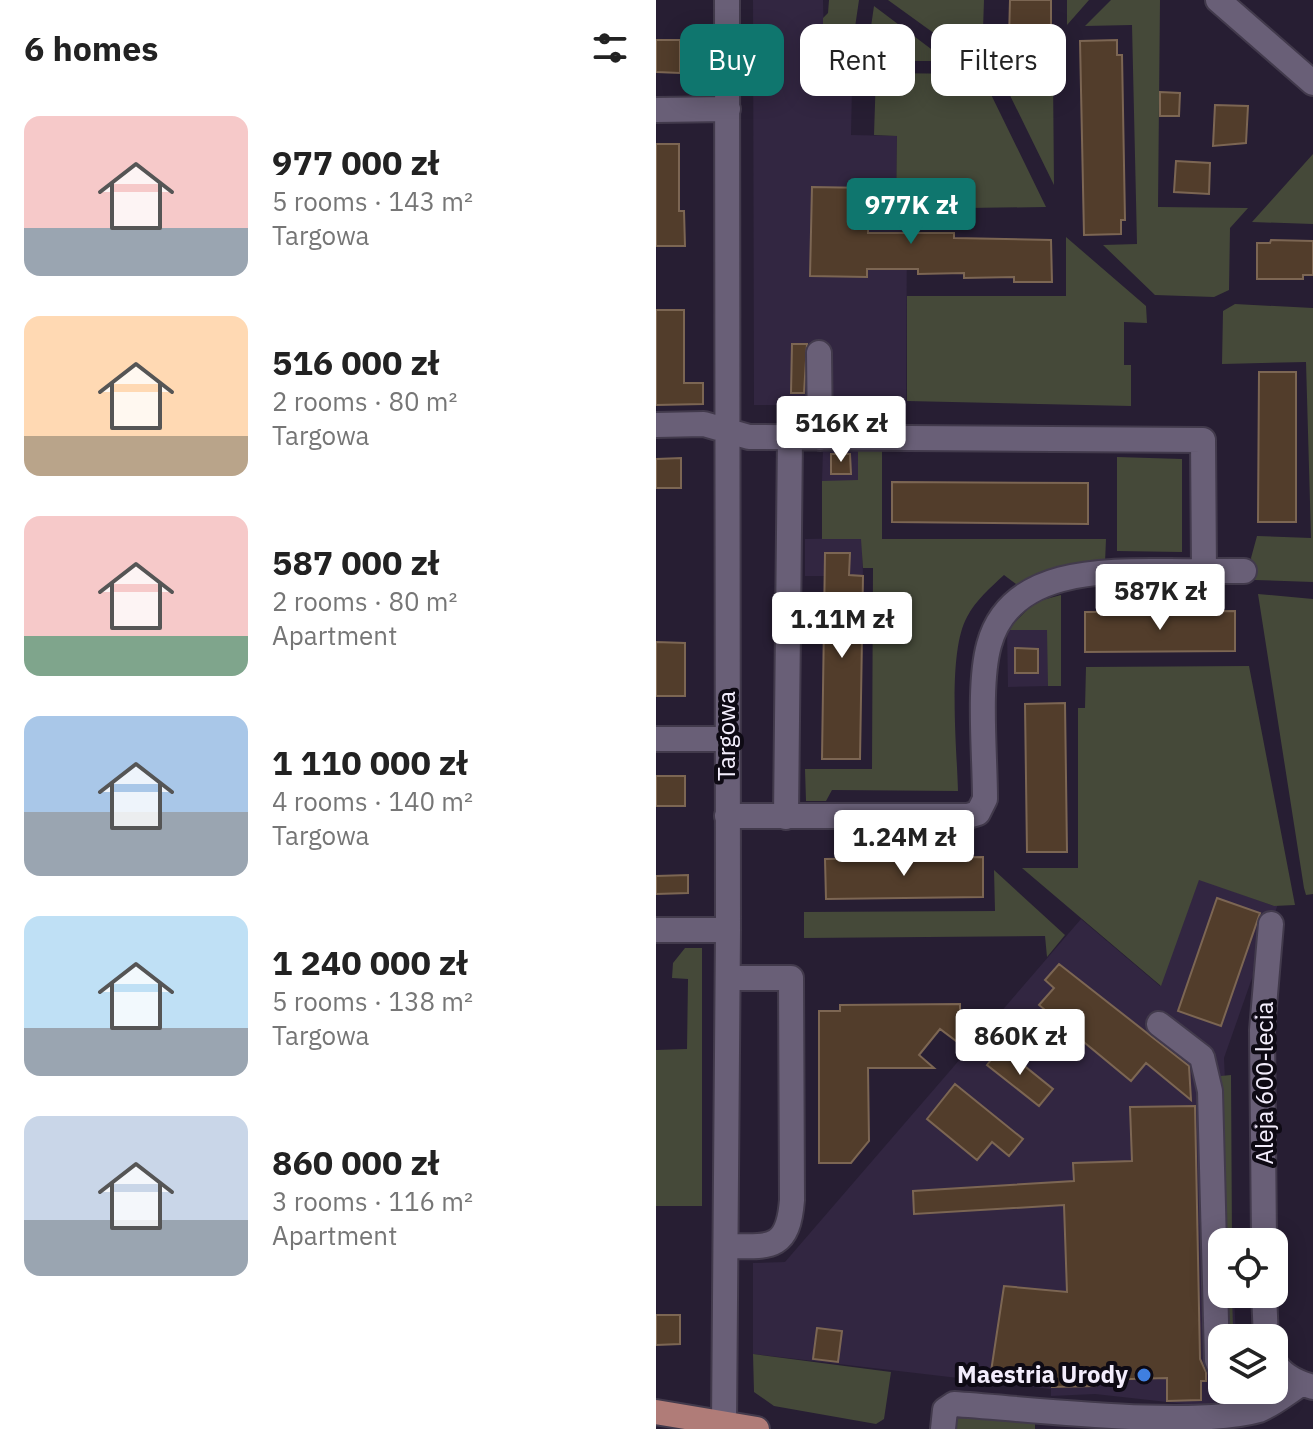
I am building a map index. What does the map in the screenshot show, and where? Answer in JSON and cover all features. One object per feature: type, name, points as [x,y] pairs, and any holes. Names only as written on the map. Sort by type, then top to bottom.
[{"type":"main road","points":[[656,1412],[757,1429]]},
{"type":"street","name":"Targowa","points":[[724,1424],[728,978],[727,0]]},
{"type":"street","points":[[1218,0],[1313,83]]},
{"type":"street","points":[[656,110],[728,109]]},
{"type":"street","points":[[819,353],[820,438]]},
{"type":"street","points":[[656,425],[704,424],[749,437],[1203,440],[1204,571]]},
{"type":"street","points":[[786,817],[790,437]]},
{"type":"street","points":[[727,816],[975,815],[985,799],[988,646],[1006,611],[1033,589],[1072,575],[1244,571]]},
{"type":"street","points":[[656,739],[727,739]]},
{"type":"street","name":"Aleja 600-lecia","points":[[1264,1228],[1262,1030],[1271,924]]},
{"type":"street","points":[[656,930],[728,930]]},
{"type":"street","points":[[726,1246],[778,1242],[786,1236],[792,1200],[791,978],[728,978]]},
{"type":"street","points":[[1159,1024],[1202,1057],[1210,1091],[1216,1324]]},
{"type":"street","points":[[943,1429],[945,1410],[954,1404],[1126,1419],[1207,1421],[1260,1410],[1290,1389]]},
{"type":"shaded area","points":[[753,0],[823,0],[824,24],[800,24],[800,96],[852,96],[851,135],[897,136],[896,218],[907,220],[906,419],[824,418],[823,405],[754,405],[753,96],[784,96],[784,24],[753,24]]},
{"type":"shaded area","points":[[823,449],[858,451],[858,481],[822,481]]},
{"type":"shaded area","points":[[862,538],[863,576],[805,576],[805,539]]},
{"type":"shaded area","points":[[1007,630],[1048,630],[1048,686],[1008,687]]},
{"type":"shaded area","points":[[1199,879],[1274,906],[1278,904],[1224,1058],[1231,1228],[1208,1228],[1208,1308],[1235,1308],[1235,1324],[1208,1324],[1208,1404],[1239,1404],[1239,1410],[1095,1394],[1051,1396],[1051,1389],[753,1354],[753,1263],[785,1262],[1081,919],[1160,986]]},
{"type":"green space","points":[[829,0],[859,0],[855,24],[823,24],[823,18],[828,13]]},
{"type":"green space","points":[[888,0],[984,0],[983,24],[931,24],[931,31]]},
{"type":"green space","points":[[1067,0],[1089,0],[1067,25]]},
{"type":"green space","points":[[1111,0],[1160,0],[1158,207],[1248,208],[1230,228],[1229,290],[1214,297],[1155,295],[1103,245],[1137,244],[1132,25],[1085,26]]},
{"type":"green space","points":[[874,6],[898,24],[871,24]]},
{"type":"green space","points":[[915,37],[931,49],[931,61],[915,61]]},
{"type":"green space","points":[[915,73],[931,74],[931,96],[992,96],[1046,207],[896,209],[897,136],[874,135],[875,96],[915,96]]},
{"type":"green space","points":[[1010,96],[1053,96],[1054,185]]},
{"type":"green space","points":[[1313,154],[1313,224],[1252,222]]},
{"type":"green space","points":[[1066,237],[1146,306],[1147,323],[1124,322],[1124,365],[1131,365],[1131,406],[907,401],[907,296],[1066,296]]},
{"type":"green space","points":[[1235,304],[1313,308],[1313,582],[1255,580],[1251,558],[1257,536],[1311,538],[1306,362],[1222,364],[1223,311]]},
{"type":"green space","points":[[858,451],[882,451],[882,539],[1106,539],[1105,563],[1060,566],[1020,587],[1004,575],[984,594],[967,617],[957,653],[955,677],[958,791],[832,790],[826,801],[806,801],[805,769],[872,769],[873,568],[863,568],[861,539],[822,539],[822,481],[858,480]]},
{"type":"green space","points":[[1117,457],[1182,459],[1182,552],[1117,551]]},
{"type":"green space","points":[[1258,594],[1313,599],[1313,894],[1306,895],[1304,888]]},
{"type":"green space","points":[[1061,595],[1061,686],[1048,686],[1047,630],[1007,630],[1035,602]]},
{"type":"green space","points":[[1249,666],[1295,905],[1274,906],[1199,880],[1161,986],[1022,868],[1078,868],[1078,708],[1085,708],[1086,667]]},
{"type":"green space","points":[[994,870],[1065,935],[1047,957],[1045,936],[804,938],[804,912],[995,911]]},
{"type":"green space","points":[[685,948],[702,948],[702,1206],[656,1206],[656,1050],[687,1049],[688,979],[672,978],[673,963]]},
{"type":"green space","points":[[1231,1075],[1232,1228],[1223,1228],[1221,1076]]},
{"type":"green space","points":[[1224,1308],[1232,1308],[1233,1324],[1224,1324]]},
{"type":"green space","points":[[753,1354],[891,1372],[884,1419],[876,1424],[774,1406],[754,1392]]},
{"type":"green space","points":[[954,1416],[1035,1420],[1035,1429],[947,1429]]},
{"type":"building","points":[[1010,0],[1051,0],[1051,24],[1009,24]]},
{"type":"building","points":[[656,40],[680,40],[680,73],[656,72]]},
{"type":"building","points":[[1117,40],[1117,55],[1122,55],[1125,220],[1121,220],[1121,234],[1084,235],[1080,41]]},
{"type":"building","points":[[1160,92],[1180,93],[1179,116],[1160,116]]},
{"type":"building","points":[[1215,105],[1248,106],[1246,143],[1213,146]]},
{"type":"building","points":[[656,144],[679,144],[679,211],[684,211],[685,246],[656,246]]},
{"type":"building","points":[[1176,161],[1210,163],[1209,194],[1174,192]]},
{"type":"building","points":[[812,187],[869,188],[868,233],[954,233],[954,238],[1051,240],[1052,282],[1014,282],[1014,277],[964,278],[964,273],[918,274],[918,269],[867,269],[867,277],[810,276]]},
{"type":"building","points":[[1271,240],[1313,241],[1313,275],[1303,275],[1303,279],[1257,279],[1257,243],[1270,243]]},
{"type":"building","points":[[656,310],[684,310],[684,383],[703,383],[703,404],[656,405]]},
{"type":"building","points":[[792,344],[807,344],[804,393],[791,393]]},
{"type":"building","points":[[1259,372],[1296,372],[1296,522],[1258,522]]},
{"type":"building","points":[[831,454],[850,454],[851,474],[831,474]]},
{"type":"building","points":[[681,458],[681,488],[656,488],[656,459]]},
{"type":"building","points":[[892,482],[1088,483],[1088,524],[892,522]]},
{"type":"building","points":[[825,553],[850,553],[849,575],[863,576],[860,759],[822,759]]},
{"type":"building","points":[[1235,611],[1235,651],[1085,652],[1085,612]]},
{"type":"building","points":[[656,642],[685,643],[685,696],[656,696]]},
{"type":"building","points":[[1015,648],[1038,649],[1038,673],[1015,673]]},
{"type":"building","points":[[1065,703],[1067,852],[1027,852],[1025,704]]},
{"type":"building","points":[[656,776],[685,776],[685,806],[656,806]]},
{"type":"building","points":[[983,857],[983,897],[826,899],[825,859]]},
{"type":"building","points":[[688,875],[688,893],[656,894],[656,876]]},
{"type":"building","points":[[1217,898],[1260,913],[1221,1026],[1178,1011]]},
{"type":"building","points":[[1059,964],[1189,1066],[1191,1100],[1146,1063],[1131,1081],[1039,1005],[1054,988],[1045,980]]},
{"type":"building","points":[[960,1004],[960,1044],[940,1029],[919,1055],[934,1068],[868,1068],[869,1141],[851,1163],[819,1163],[819,1011],[840,1011],[840,1005]]},
{"type":"building","points":[[1001,1047],[1053,1089],[1039,1106],[987,1065]]},
{"type":"building","points":[[955,1084],[1023,1139],[1009,1156],[992,1142],[977,1160],[927,1119]]},
{"type":"building","points":[[1195,1106],[1200,1359],[1206,1372],[1206,1381],[1201,1381],[1201,1400],[1167,1401],[1167,1378],[1096,1380],[1096,1386],[1052,1387],[1052,1383],[990,1378],[1004,1286],[1067,1292],[1064,1205],[914,1214],[913,1191],[1074,1181],[1073,1163],[1132,1161],[1130,1107]]},
{"type":"building","points":[[656,1315],[680,1315],[680,1344],[656,1345]]},
{"type":"building","points":[[817,1328],[842,1331],[838,1362],[813,1359]]},
{"type":"place","name":"Maestria Urody","points":[[1144,1375]]}]
